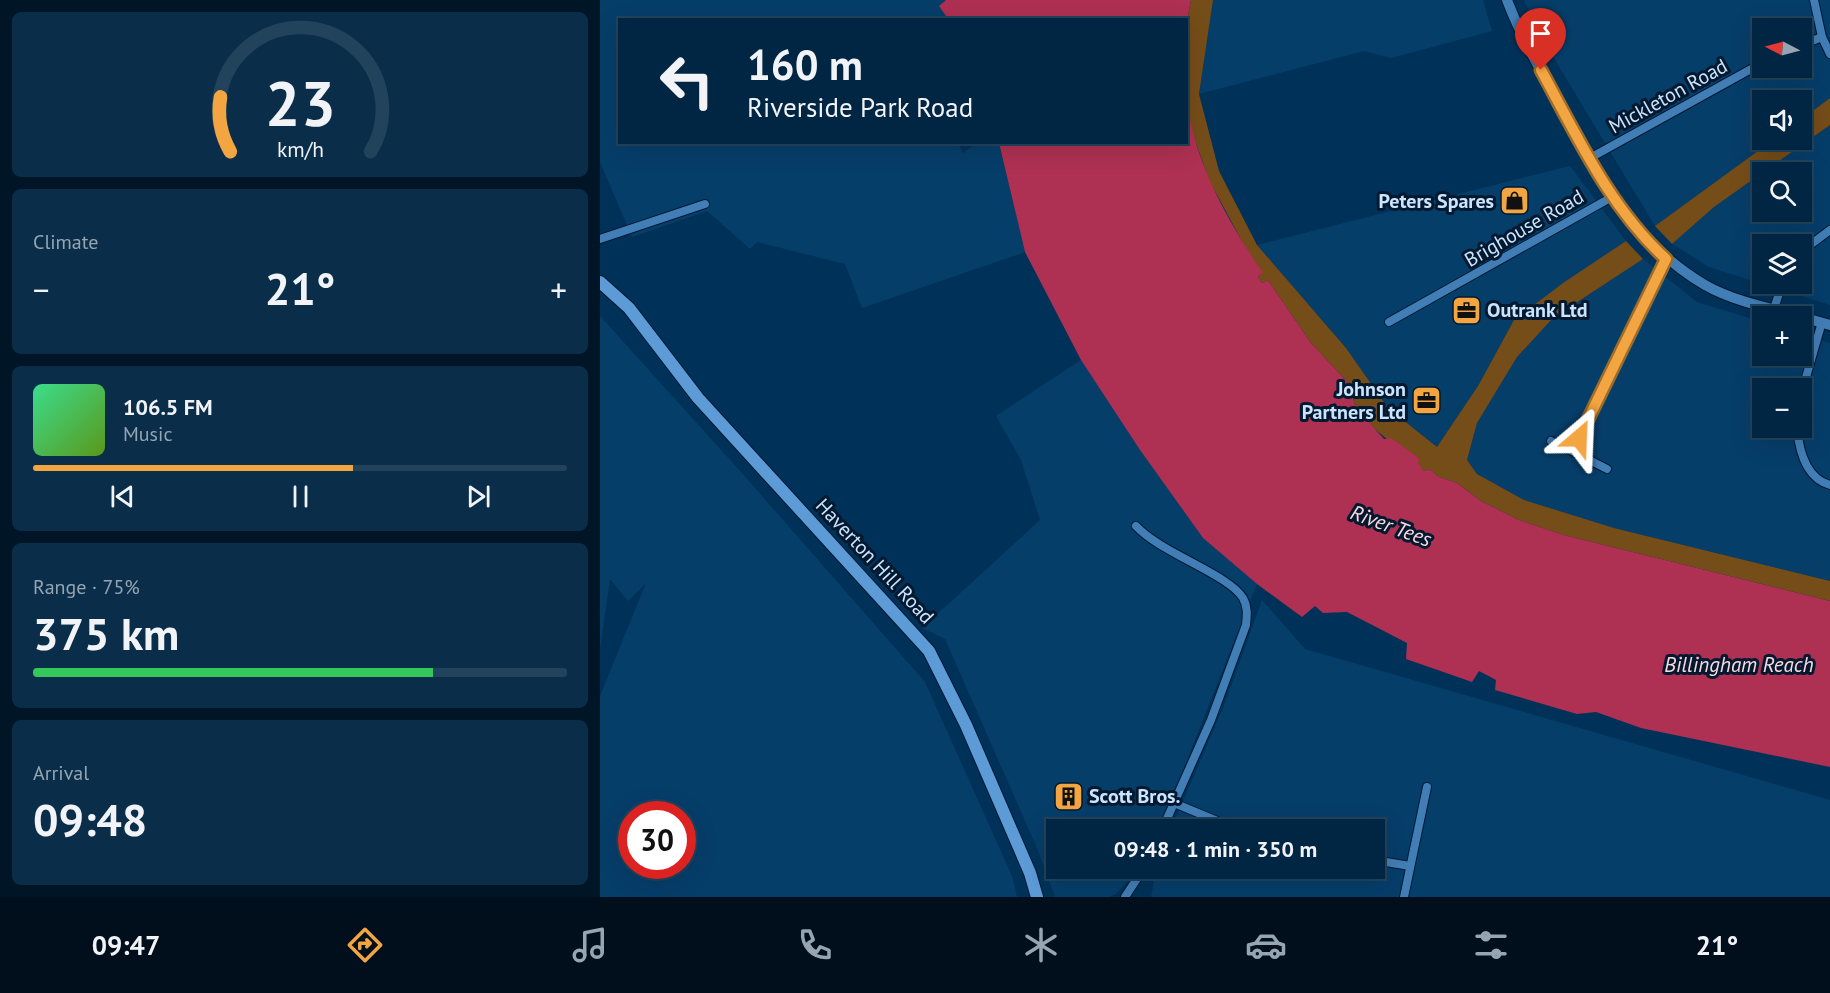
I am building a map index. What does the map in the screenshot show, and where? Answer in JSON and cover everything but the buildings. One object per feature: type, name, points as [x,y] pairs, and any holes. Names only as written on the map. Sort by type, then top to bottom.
[{"type":"main road","name":"Haverton Hill Road","points":[[600,282],[629,308],[698,398],[929,651],[966,725],[1030,873],[1037,897]]},
{"type":"main road","name":"Haverton Hill Road","points":[[600,290],[614,296]]},
{"type":"street","points":[[1507,0],[1518,29],[1612,197],[1651,245],[1666,259],[1707,286],[1765,306]]},
{"type":"street","points":[[1814,0],[1822,38],[1830,54]]},
{"type":"street","points":[[1812,42],[1822,38]]},
{"type":"street","name":"Mickleton Road","points":[[1590,158],[1752,69]]},
{"type":"street","name":"Brighouse Road","points":[[1389,322],[1612,197]]},
{"type":"street","points":[[600,239],[705,204]]},
{"type":"street","points":[[1812,244],[1830,231]]},
{"type":"street","points":[[1572,451],[1666,259]]},
{"type":"street","points":[[1807,378],[1826,324]]},
{"type":"street","points":[[1798,438],[1799,449],[1807,467],[1824,483],[1830,485]]},
{"type":"street","points":[[1551,441],[1607,469]]},
{"type":"street","points":[[1136,525],[1148,539],[1226,583],[1242,597],[1248,609],[1246,625],[1211,720],[1167,819]]},
{"type":"street","points":[[1404,897],[1426,787]]},
{"type":"street","points":[[1174,803],[1213,819]]},
{"type":"street","points":[[1385,862],[1410,866]]},
{"type":"street","points":[[1125,897],[1137,879]]},
{"type":"shaded area","points":[[600,0],[946,0],[939,6],[947,18],[618,18],[618,144],[958,144],[963,153],[975,144],[999,144],[1025,252],[862,308],[845,264],[757,242],[750,249],[707,211],[632,237],[600,162]]},
{"type":"shaded area","points":[[1191,0],[1213,0],[1199,94],[1219,171],[1257,245],[1346,348],[1388,408],[1437,447],[1478,386],[1514,320],[1563,283],[1626,241],[1643,259],[1553,318],[1517,357],[1477,423],[1467,460],[1477,474],[1524,500],[1614,528],[1830,581],[1830,601],[1564,535],[1519,520],[1481,501],[1457,483],[1439,477],[1429,469],[1424,471],[1417,463],[1420,459],[1400,448],[1373,427],[1353,400],[1357,392],[1311,343],[1268,280],[1262,283],[1258,276],[1262,273],[1209,180],[1190,126],[1188,18]]},
{"type":"shaded area","points":[[1213,0],[1483,0],[1492,31],[1391,58],[1364,51],[1199,94]]},
{"type":"shaded area","points":[[1524,0],[1830,0],[1830,98],[1812,112],[1812,90],[1752,90],[1752,150],[1759,150],[1655,226],[1540,35]]},
{"type":"shaded area","points":[[1830,98],[1830,125],[1812,138],[1812,112]]},
{"type":"shaded area","points":[[1830,125],[1830,305],[1795,294],[1812,294],[1812,234],[1752,234],[1752,281],[1709,267],[1672,244],[1714,207],[1752,180],[1752,222],[1812,222],[1812,162],[1777,162],[1794,150],[1812,150],[1812,138]]},
{"type":"shaded area","points":[[1759,150],[1795,150],[1778,162],[1752,162],[1752,180],[1714,207],[1672,244],[1655,226]]},
{"type":"shaded area","points":[[1570,166],[1626,241],[1563,283],[1514,320],[1478,386],[1437,447],[1388,408],[1346,348],[1257,245]]},
{"type":"shaded area","points":[[1643,259],[1697,302],[1752,319],[1752,366],[1812,366],[1812,337],[1830,343],[1830,581],[1614,528],[1524,500],[1477,474],[1467,460],[1477,423],[1517,357],[1553,318]]},
{"type":"shaded area","points":[[600,316],[741,472],[925,682],[1012,876],[1017,897],[600,897],[600,696],[646,583],[628,601],[610,579],[600,649]]},
{"type":"shaded area","points":[[1081,360],[1140,450],[1203,538],[1257,584],[1161,819],[1046,819],[1046,872],[945,639],[922,628],[1040,520],[1021,460],[996,416]]},
{"type":"shaded area","points":[[1262,600],[1305,649],[1830,800],[1830,897],[1151,897],[1154,879],[1385,879],[1385,819],[1175,819],[1223,708]]},
{"type":"shaded area","points":[[1048,879],[1129,879],[1116,894],[1109,897],[1055,897]]},
{"type":"water","points":[[946,0],[1191,0],[1188,18],[947,18],[939,6]]},
{"type":"water","points":[[1188,109],[1198,148],[1215,192],[1263,273],[1258,276],[1262,283],[1268,280],[1311,343],[1357,392],[1353,400],[1359,411],[1384,439],[1391,438],[1420,459],[1418,463],[1424,471],[1429,469],[1439,477],[1457,483],[1481,501],[1519,520],[1564,535],[1830,601],[1830,767],[1641,728],[1596,712],[1577,714],[1495,690],[1496,680],[1479,671],[1472,682],[1406,659],[1407,643],[1347,612],[1323,613],[1315,606],[1302,617],[1257,584],[1203,538],[1140,450],[1081,360],[1025,252],[999,144],[1188,144]]},
{"type":"place","name":"Peters Spares","points":[[1515,201]]},
{"type":"place","name":"Outrank Ltd","points":[[1466,310]]},
{"type":"place","name":"Johnson Partners Ltd","points":[[1427,401]]},
{"type":"place","name":"Scott Bros.","points":[[1068,796]]},
{"type":"route","points":[[1541,70],[1615,201],[1651,245],[1666,259],[1579,438]]},
{"type":"water label","name":"River Tees","points":[[1391,526]]},
{"type":"water label","name":"Billingham Reach","points":[[1739,665]]}]
